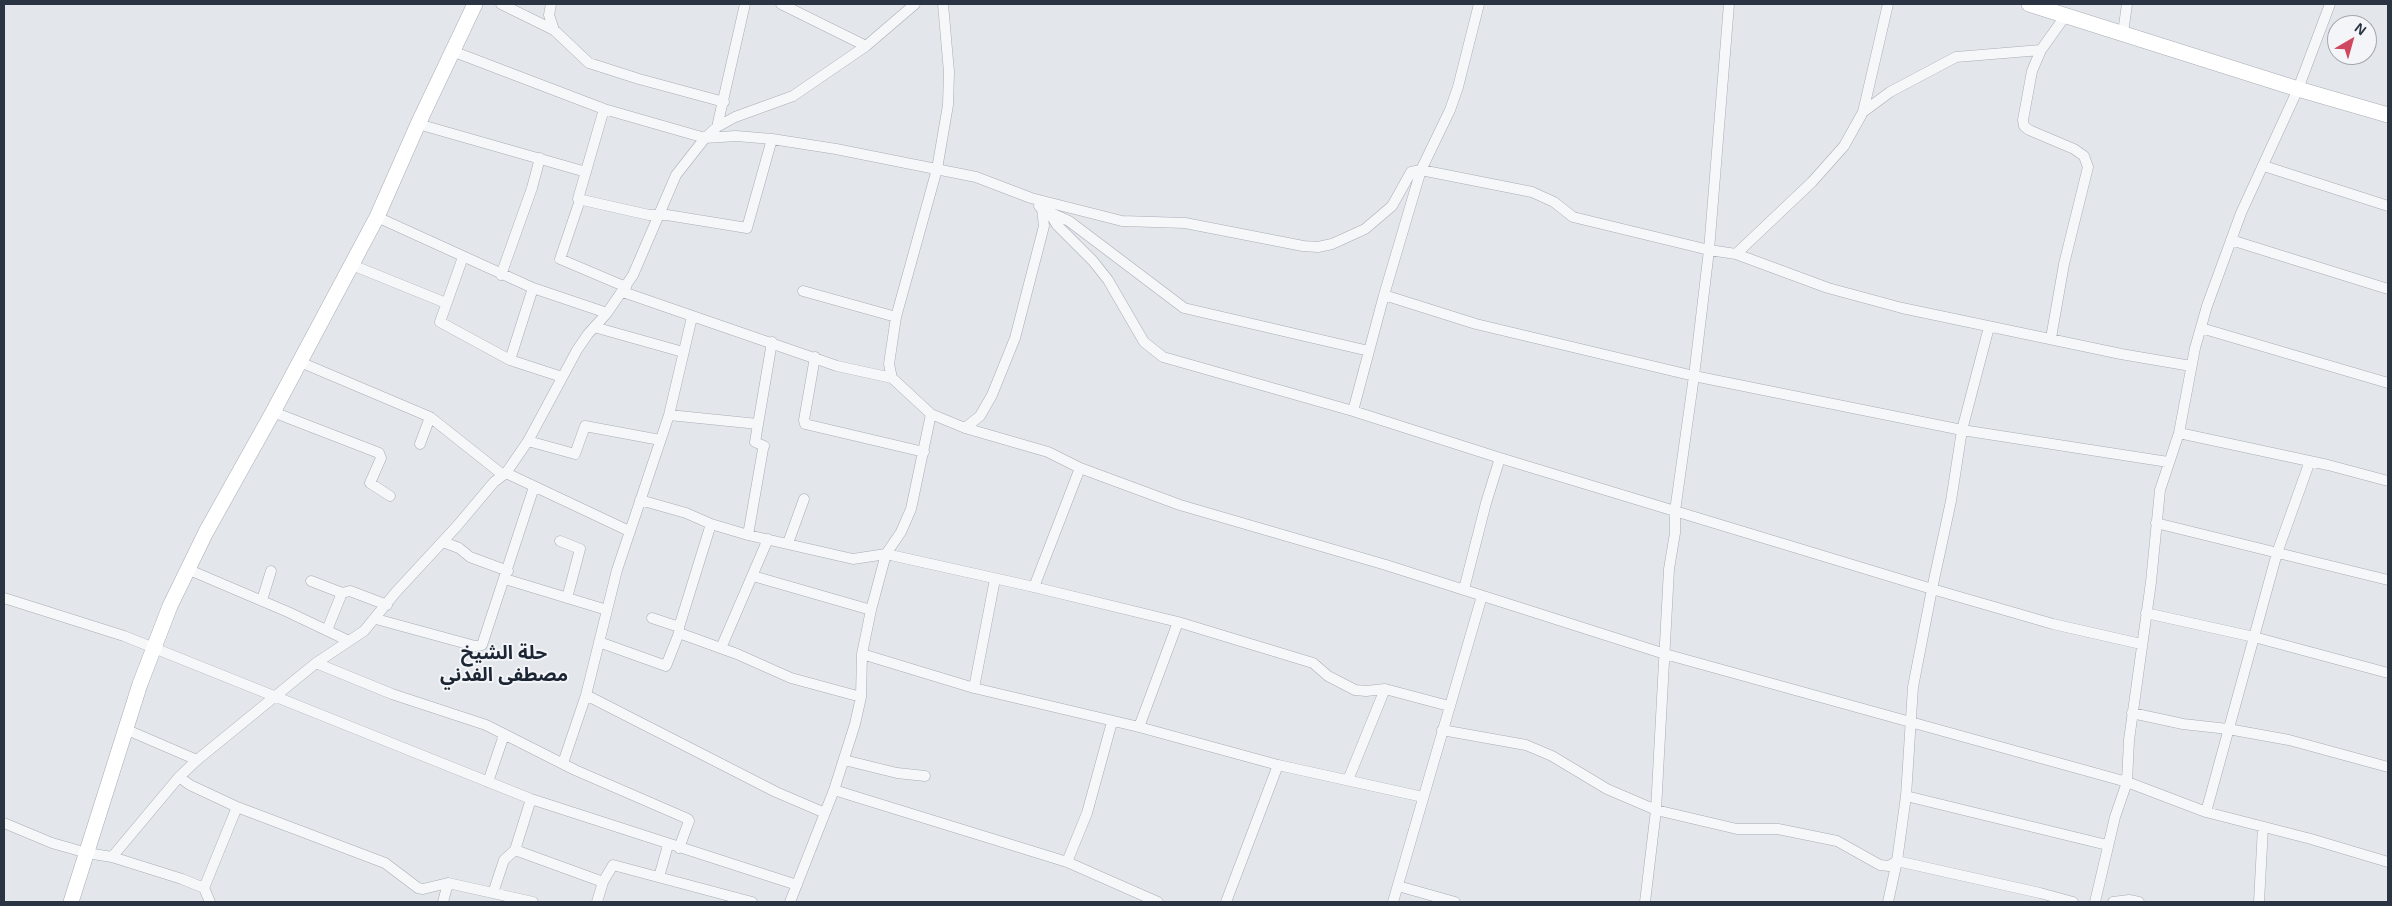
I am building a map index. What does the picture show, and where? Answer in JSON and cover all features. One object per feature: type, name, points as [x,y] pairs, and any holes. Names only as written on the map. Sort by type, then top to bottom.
[{"type":"street","points":[[71,902],[152,649],[187,568],[274,412],[377,217],[418,124],[475,4]]},
{"type":"street","points":[[501,4],[554,30],[593,64],[724,102]]},
{"type":"street","points":[[551,4],[549,15],[554,30]]},
{"type":"street","points":[[717,127],[745,4]]},
{"type":"street","points":[[781,4],[866,46]]},
{"type":"street","points":[[112,857],[178,777],[316,663],[364,631],[494,482],[504,474],[528,441],[576,350],[608,313],[624,289],[676,175],[705,138],[717,127],[735,117],[794,96],[866,46],[915,4]]},
{"type":"street","points":[[892,378],[889,364],[896,317],[937,169],[948,105],[949,72],[943,4]]},
{"type":"street","points":[[1353,411],[1368,351],[1421,170],[1453,102],[1479,4]]},
{"type":"street","points":[[1645,902],[1656,810],[1668,584],[1675,533],[1675,511],[1709,250],[1728,4]]},
{"type":"street","points":[[1736,254],[1812,182],[1844,146],[1863,112],[1888,4]]},
{"type":"street","points":[[2029,4],[2298,89],[2388,115]]},
{"type":"street","points":[[2123,33],[2127,4]]},
{"type":"street","points":[[2095,902],[2102,877],[2107,845],[2127,782],[2126,761],[2146,614],[2160,490],[2168,462],[2180,433],[2191,366],[2201,328],[2240,213],[2264,166],[2298,89],[2330,4]]},
{"type":"street","points":[[2051,338],[2064,264],[2088,167],[2084,156],[2074,149],[2029,130],[2024,126],[2023,120],[2032,71],[2041,50],[2066,15]]},
{"type":"street","points":[[1863,112],[1890,92],[1956,57],[2041,50]]},
{"type":"street","points":[[452,51],[604,109],[705,138],[736,136],[772,139],[937,169],[997,184],[1031,198],[1122,221],[1185,223],[1303,246],[1318,246],[1349,237],[1365,229],[1392,206],[1411,172],[1421,170],[1532,192],[1554,202],[1573,217],[1709,250],[1736,254],[1828,288],[1989,327],[2191,366]]},
{"type":"street","points":[[604,109],[578,197],[580,200],[560,259],[624,289],[692,317],[772,342],[837,366],[892,378],[931,414],[965,428],[1048,452],[1080,468],[1180,505],[1464,589],[1665,654],[2127,782],[2206,812],[2311,839],[2388,862]]},
{"type":"street","points":[[418,124],[586,172]]},
{"type":"street","points":[[580,200],[659,215],[747,228],[772,139]]},
{"type":"street","points":[[501,275],[532,188],[540,158]]},
{"type":"street","points":[[2264,166],[2388,206]]},
{"type":"street","points":[[1031,198],[1046,210],[1069,221],[1184,308],[1368,351]]},
{"type":"street","points":[[1046,210],[1057,226],[1093,261],[1108,280],[1144,342],[1163,357],[1353,411],[1500,458],[1932,589],[2054,624],[2141,644]]},
{"type":"street","points":[[965,428],[980,416],[992,395],[1015,338],[1044,226],[1046,210]]},
{"type":"street","points":[[377,217],[501,275],[533,288],[608,313]]},
{"type":"street","points":[[2230,240],[2388,289]]},
{"type":"street","points":[[463,257],[440,322],[510,360],[562,377]]},
{"type":"street","points":[[352,265],[446,302]]},
{"type":"street","points":[[510,360],[533,288]]},
{"type":"street","points":[[803,291],[896,317]]},
{"type":"street","points":[[1384,295],[1476,324],[1694,376],[1962,430],[2168,462]]},
{"type":"street","points":[[563,763],[586,695],[606,610],[629,531],[669,414],[692,317]]},
{"type":"street","points":[[594,327],[683,352]]},
{"type":"street","points":[[1888,902],[1897,861],[1906,796],[1914,687],[1951,500],[1962,430],[1989,327]]},
{"type":"street","points":[[2201,328],[2388,383]]},
{"type":"street","points":[[748,535],[764,446],[755,442],[772,342]]},
{"type":"street","points":[[815,358],[804,420],[805,424],[924,452]]},
{"type":"street","points":[[300,362],[430,417],[446,427],[504,474],[629,531]]},
{"type":"street","points":[[274,412],[379,453],[381,458],[370,483],[390,496]]},
{"type":"street","points":[[669,414],[758,424]]},
{"type":"street","points":[[790,902],[844,760],[861,697],[862,654],[871,610],[886,554],[901,532],[911,509],[931,414]]},
{"type":"street","points":[[420,444],[430,417]]},
{"type":"street","points":[[528,441],[575,454],[586,426],[660,440]]},
{"type":"street","points":[[2180,433],[2310,461],[2388,481]]},
{"type":"street","points":[[1464,589],[1486,503],[1500,458]]},
{"type":"street","points":[[2206,812],[2277,553],[2310,461]]},
{"type":"street","points":[[1034,587],[1080,468]]},
{"type":"street","points":[[376,618],[481,646],[485,642],[534,487]]},
{"type":"street","points":[[788,543],[804,499]]},
{"type":"street","points":[[640,500],[686,513],[711,524],[748,535],[853,558],[886,554],[1178,622],[1313,663],[1328,676],[1355,690],[1366,692],[1385,689],[1449,706]]},
{"type":"street","points":[[2156,523],[2388,580]]},
{"type":"street","points":[[599,642],[666,666],[679,630],[711,524]]},
{"type":"street","points":[[721,648],[768,539]]},
{"type":"street","points":[[560,541],[580,548],[567,598]]},
{"type":"street","points":[[443,542],[459,548],[470,557],[506,575],[567,598],[606,610]]},
{"type":"street","points":[[187,568],[262,600],[349,641]]},
{"type":"street","points":[[262,600],[271,571]]},
{"type":"street","points":[[753,576],[871,610]]},
{"type":"street","points":[[974,688],[995,579]]},
{"type":"street","points":[[311,581],[342,593],[350,591],[386,605]]},
{"type":"street","points":[[327,630],[342,593]]},
{"type":"street","points":[[1393,902],[1482,596]]},
{"type":"street","points":[[4,598],[124,636],[152,649],[531,799],[668,845],[797,885]]},
{"type":"street","points":[[2146,614],[2254,637],[2388,673]]},
{"type":"street","points":[[652,618],[791,678],[861,697]]},
{"type":"street","points":[[1139,728],[1178,622]]},
{"type":"street","points":[[862,654],[974,688],[1139,728],[1278,765],[1423,797]]},
{"type":"street","points":[[316,663],[392,694],[486,725],[563,763],[689,820],[680,848]]},
{"type":"street","points":[[1348,780],[1385,689]]},
{"type":"street","points":[[586,695],[776,792],[825,813]]},
{"type":"street","points":[[2132,713],[2183,724],[2228,728],[2289,740],[2388,767]]},
{"type":"street","points":[[1067,862],[1087,812],[1112,722]]},
{"type":"street","points":[[126,730],[197,760]]},
{"type":"street","points":[[1442,730],[1526,745],[1552,756],[1606,789],[1656,810],[1737,829],[1778,829],[1837,841],[1880,865],[1889,866],[1897,861],[2040,892],[2073,902]]},
{"type":"street","points":[[488,782],[504,735]]},
{"type":"street","points":[[844,760],[897,773],[925,776]]},
{"type":"street","points":[[1226,902],[1278,765]]},
{"type":"street","points":[[178,777],[237,807],[384,863],[418,888],[423,889],[448,883],[495,896],[533,902]]},
{"type":"street","points":[[834,790],[1067,862],[1158,902]]},
{"type":"street","points":[[1906,796],[2107,845]]},
{"type":"street","points":[[495,896],[504,860],[515,850],[531,799]]},
{"type":"street","points":[[210,902],[204,888],[237,807]]},
{"type":"street","points":[[4,824],[52,843],[87,853],[112,857],[204,888]]},
{"type":"street","points":[[2259,902],[2263,827]]},
{"type":"street","points":[[659,877],[668,845]]},
{"type":"street","points":[[515,850],[603,882]]},
{"type":"street","points":[[597,902],[603,882],[612,866],[752,902]]},
{"type":"street","points":[[444,902],[448,883]]},
{"type":"street","points":[[1398,886],[1455,902]]},
{"type":"street","points":[[2113,902],[2129,900],[2139,902]]},
{"type":"district","name":"حلة الشيخ مصطفى الفدني","points":[[504,665]]}]
